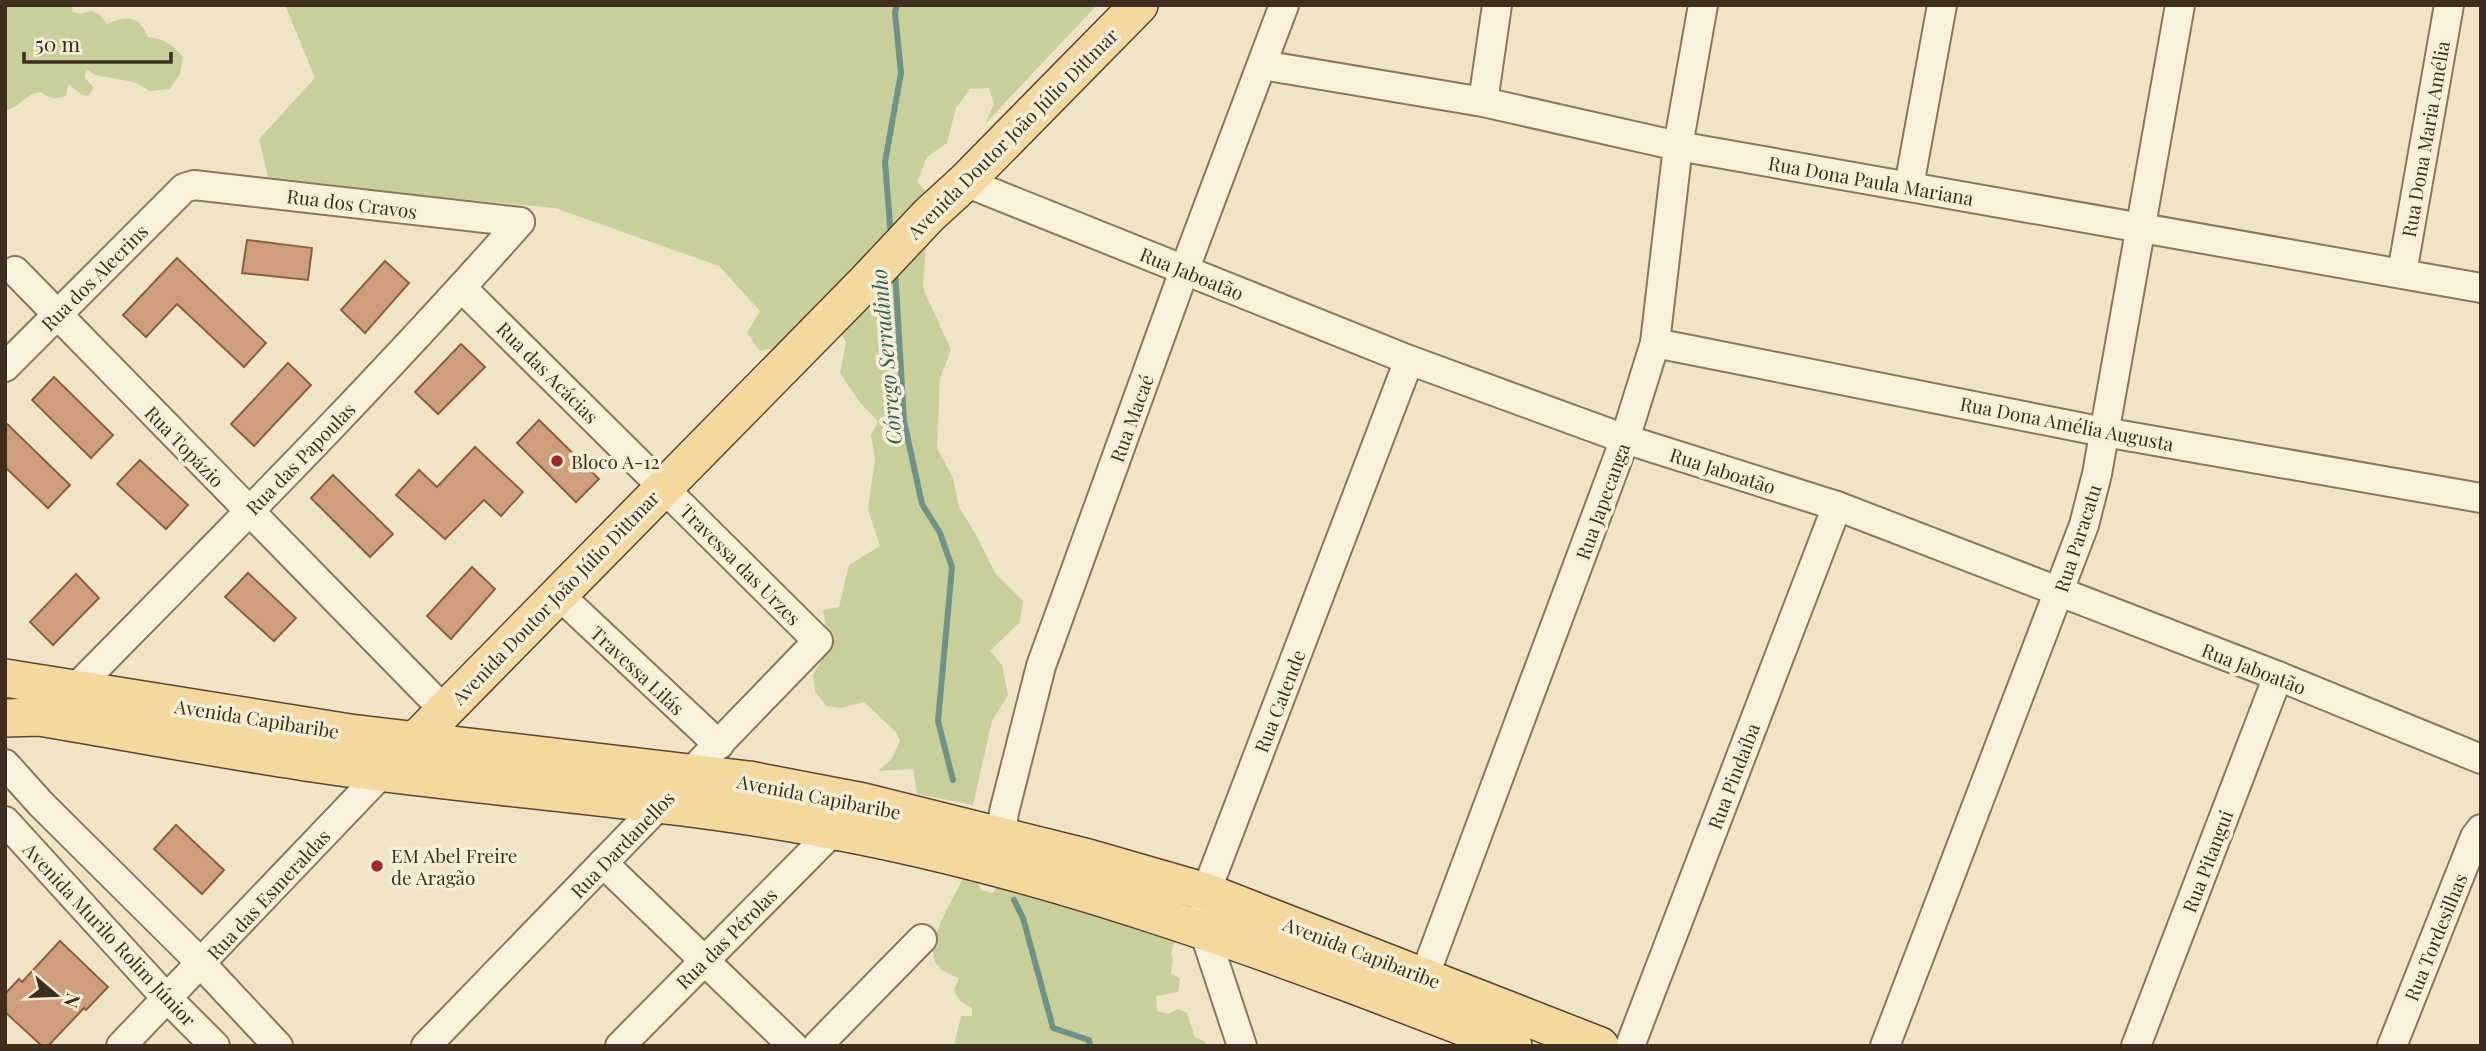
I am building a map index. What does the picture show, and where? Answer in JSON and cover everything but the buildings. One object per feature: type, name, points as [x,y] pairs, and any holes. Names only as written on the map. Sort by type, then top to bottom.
[{"type":"main road","name":"Avenida Doutor João Júlio Dittmar","points":[[415,741],[929,215],[965,182],[1139,5]]},
{"type":"main road","name":"Avenida Capibaribe","points":[[5,678],[337,731],[749,780],[863,802],[1204,932],[1600,1046]]},
{"type":"main road","name":"Avenida Capibaribe","points":[[5,718],[39,717],[383,772],[660,805],[999,852],[1088,858],[1206,892],[1419,992],[1513,1046]]},
{"type":"main road","name":"Rua das Esmeraldas","points":[[383,772],[415,741]]},
{"type":"street","name":"Rua Macaé","points":[[999,852],[1004,812],[1041,666],[1284,5]]},
{"type":"street","points":[[1483,102],[1497,5]]},
{"type":"street","name":"Rua Japecanga","points":[[1419,992],[1625,439],[1654,343],[1678,146],[1703,5]]},
{"type":"street","points":[[1909,186],[1942,5]]},
{"type":"street","name":"Rua Paracatu","points":[[1885,1046],[2084,525],[2104,432],[2180,5]]},
{"type":"street","name":"Rua Dona Maria Amélia","points":[[2402,274],[2449,5]]},
{"type":"street","name":"Rua Dona Paula Mariana","points":[[1262,65],[1483,102],[1678,146],[2481,288]]},
{"type":"street","name":"Rua Jaboatão","points":[[965,182],[1409,360],[1625,439],[1837,506],[2278,676],[2481,760]]},
{"type":"street","name":"Rua dos Cravos","points":[[184,188],[194,184],[520,222]]},
{"type":"street","name":"Rua dos Alecrins","points":[[5,366],[184,188]]},
{"type":"street","name":"Rua das Papoulas","points":[[75,689],[250,511],[462,288],[520,222]]},
{"type":"street","name":"Rua Topázio","points":[[15,271],[444,710]]},
{"type":"street","name":"Rua das Acácias","points":[[462,288],[663,487]]},
{"type":"street","name":"Rua Dona Amélia Augusta","points":[[1654,343],[2104,432],[2481,498]]},
{"type":"street","name":"Rua Catende","points":[[1242,1046],[1204,932],[1206,892],[1409,360]]},
{"type":"street","name":"Travessa das Urzes","points":[[663,487],[818,641]]},
{"type":"street","name":"Rua Pindaíba","points":[[1630,1046],[1837,506]]},
{"type":"street","name":"Travessa Lilás","points":[[558,594],[719,745]]},
{"type":"street","name":"Rua Dardanellos","points":[[426,1046],[818,641]]},
{"type":"street","name":"Rua Pitangui","points":[[2136,1046],[2278,676]]},
{"type":"street","name":"Avenida Murilo Rolim Júnior","points":[[5,764],[278,1046]]},
{"type":"street","name":"Rua das Esmeraldas","points":[[121,1046],[383,772]]},
{"type":"street","name":"Rua das Pérolas","points":[[620,1046],[863,802]]},
{"type":"street","points":[[11,827],[41,804]]},
{"type":"street","name":"Avenida Murilo Rolim Júnior","points":[[11,827],[215,1046]]},
{"type":"street","name":"Rua Tordesilhas","points":[[2392,1046],[2475,837],[2481,829]]},
{"type":"street","points":[[603,863],[793,1046]]},
{"type":"street","points":[[817,1046],[922,939]]},
{"type":"green space","points":[[5,5],[73,5],[72,12],[80,14],[92,11],[100,15],[107,24],[121,19],[132,19],[141,25],[148,37],[168,43],[183,57],[180,74],[170,89],[150,91],[134,82],[95,75],[86,69],[85,78],[94,88],[88,96],[68,84],[66,95],[62,97],[53,98],[40,92],[5,111]]},
{"type":"green space","points":[[285,5],[1097,5],[985,124],[994,104],[989,88],[970,89],[956,108],[947,143],[927,157],[917,182],[932,198],[923,288],[951,350],[940,378],[937,448],[953,478],[959,507],[995,573],[1023,601],[1020,622],[990,651],[1002,665],[1008,695],[992,721],[973,805],[917,794],[913,769],[878,771],[891,760],[900,741],[896,732],[864,702],[842,708],[826,706],[815,691],[813,674],[827,644],[823,610],[839,607],[849,565],[880,546],[868,509],[875,459],[871,435],[878,421],[861,404],[840,373],[846,342],[831,315],[787,345],[760,351],[747,333],[760,311],[719,266],[555,208],[269,181],[259,139],[315,78]]},
{"type":"green space","points":[[975,877],[981,890],[993,893],[997,885],[1170,933],[1175,942],[1171,952],[1171,973],[1180,979],[1178,992],[1156,996],[1157,1011],[1168,1014],[1178,1009],[1187,1013],[1195,1037],[1207,1046],[954,1046],[961,1016],[972,1016],[972,1008],[960,1001],[954,990],[959,978],[949,974],[936,963],[934,944],[942,920],[963,878]]},
{"type":"waterway","name":"Córrego Serradinho","points":[[891,237],[885,162],[901,73],[895,13],[897,5]]},
{"type":"waterway","name":"Córrego Serradinho","points":[[895,269],[904,421],[922,504],[940,533],[952,567],[938,721],[953,780]]},
{"type":"waterway","name":"Córrego Serradinho","points":[[1014,900],[1023,918],[1053,1028],[1089,1040],[1090,1046]]},
{"type":"place","name":"Bloco A-12","points":[[557,461]]},
{"type":"place","name":"EM Abel Freire de Aragão","points":[[377,866]]}]
